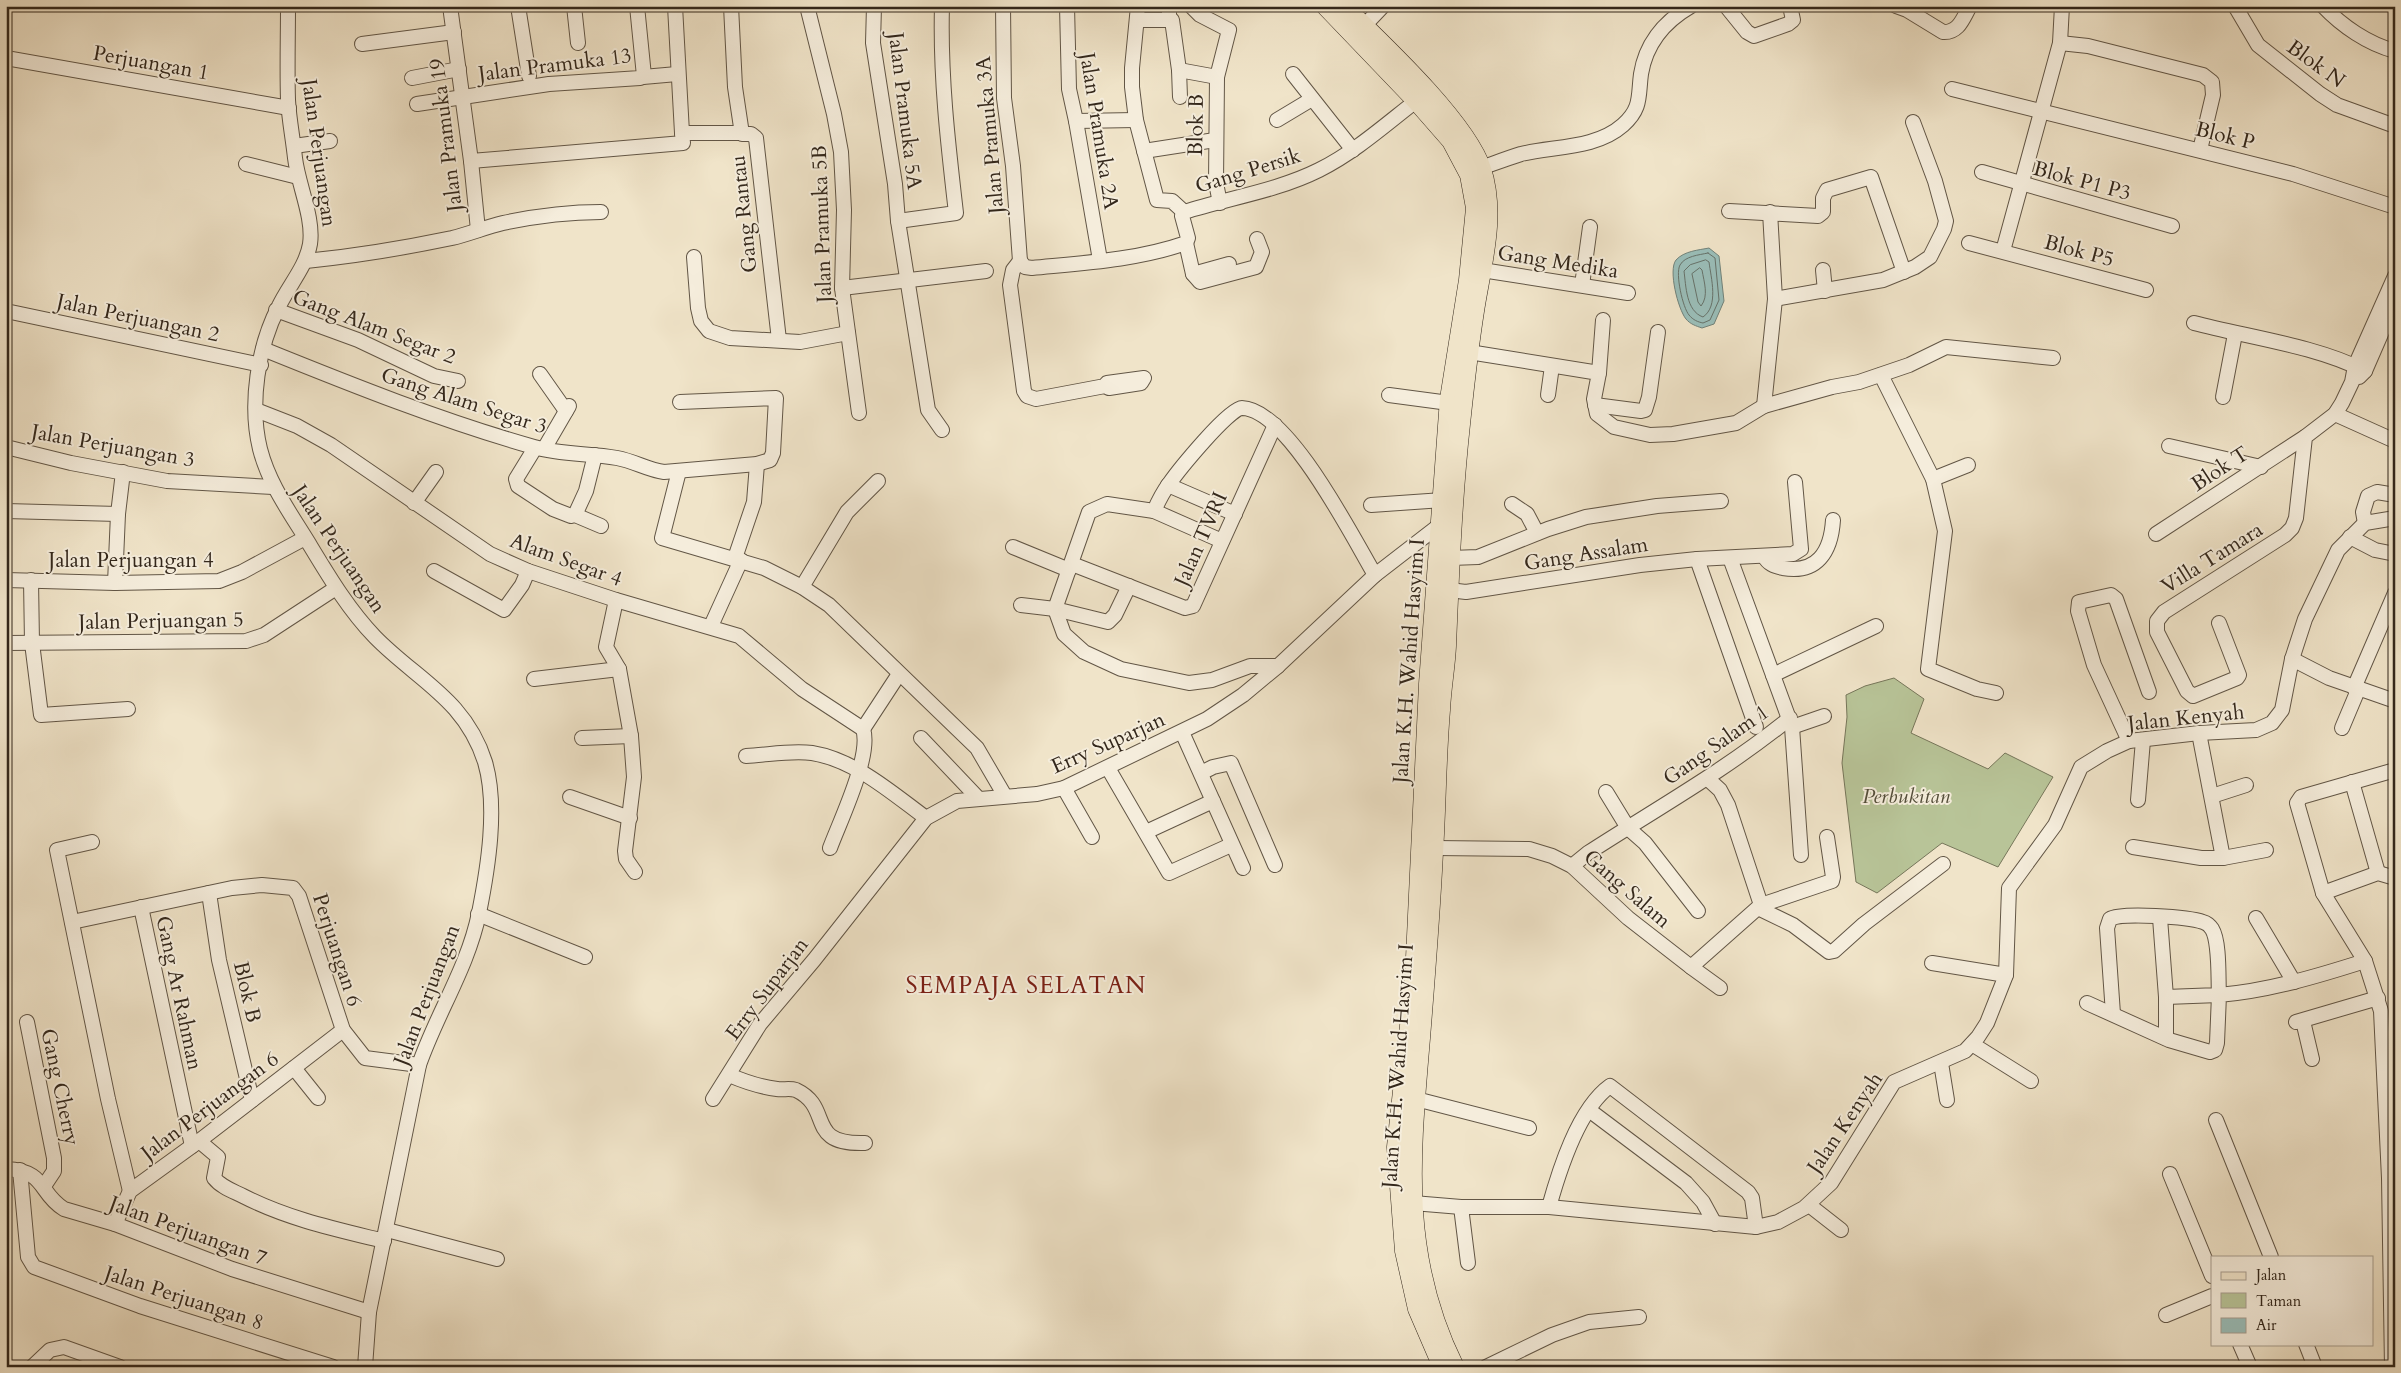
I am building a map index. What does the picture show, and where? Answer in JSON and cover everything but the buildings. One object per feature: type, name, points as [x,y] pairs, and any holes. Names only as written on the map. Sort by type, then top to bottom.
[{"type":"main road","name":"Jalan K.H. Wahid Hasyim I","points":[[1325,6],[1416,101],[1469,144],[1482,168],[1487,196],[1488,235],[1469,352],[1460,430],[1449,590],[1447,651],[1436,683],[1414,979],[1404,1147],[1404,1251],[1417,1309],[1442,1367]]},
{"type":"main road","name":"Jalan K.H. Wahid Hasyim I","points":[[1344,6],[1364,26],[1445,123],[1451,141],[1469,175],[1475,208],[1468,280],[1449,403],[1441,524],[1436,683],[1435,848],[1416,1099],[1404,1147],[1413,1203],[1416,1241],[1427,1298],[1442,1341],[1455,1367]]},
{"type":"street","name":"Jalan Perjuangan","points":[[288,6],[289,108],[298,177],[311,233],[306,261],[276,310],[263,349],[256,410],[259,445],[273,487],[336,588],[379,641],[441,692],[475,738],[485,764],[491,796],[492,822],[478,914],[462,968],[428,1040],[419,1065],[369,1312],[366,1367]]},
{"type":"street","name":"Jalan Pramuka 19","points":[[450,6],[463,97],[478,230]]},
{"type":"street","points":[[518,6],[529,76]]},
{"type":"street","points":[[574,6],[578,43]]},
{"type":"street","name":"Jalan Pramuka 13","points":[[416,104],[549,84],[643,77],[637,6]]},
{"type":"street","points":[[675,6],[677,74],[682,138]]},
{"type":"street","name":"Gang Rantau","points":[[731,6],[735,87],[742,133],[755,135],[756,138],[779,340]]},
{"type":"street","name":"Jalan Pramuka 5B","points":[[806,6],[834,114],[841,152],[844,210],[842,288],[859,413]]},
{"type":"street","name":"Jalan Pramuka 5A","points":[[874,6],[873,43],[895,184],[898,221],[928,410],[942,430]]},
{"type":"street","points":[[898,221],[956,213],[945,118],[941,40],[942,6]]},
{"type":"street","name":"Jalan Pramuka 3A","points":[[1002,6],[1004,98],[1013,166],[1020,261]]},
{"type":"street","name":"Jalan Pramuka 2A","points":[[1067,6],[1069,88],[1100,260]]},
{"type":"street","name":"Blok B","points":[[1191,6],[1200,15],[1229,30],[1217,77],[1214,140],[1216,184],[1220,203]]},
{"type":"street","points":[[1364,26],[1383,6]]},
{"type":"street","points":[[1482,168],[1522,154],[1590,142],[1606,136],[1622,126],[1638,106],[1645,55],[1660,31],[1691,6]]},
{"type":"street","points":[[1726,6],[1747,32],[1754,36],[1770,32],[1793,20],[1790,6]]},
{"type":"street","points":[[1896,6],[1907,10],[1943,32],[1950,32],[1958,27],[1970,6]]},
{"type":"street","points":[[2003,250],[2060,43],[2062,6]]},
{"type":"street","name":"Blok N","points":[[2235,6],[2258,45],[2320,94],[2338,105],[2395,126]]},
{"type":"street","points":[[2323,6],[2339,22],[2355,32],[2382,47],[2395,51]]},
{"type":"street","points":[[1180,97],[1179,70],[1172,20],[1169,13],[1137,13],[1132,68],[1136,120],[1158,200],[1172,201],[1184,212]]},
{"type":"street","points":[[362,44],[454,32]]},
{"type":"street","points":[[2060,43],[2088,46],[2203,75],[2212,82],[2213,94],[2200,150]]},
{"type":"street","name":"Perjuangan 1","points":[[6,58],[289,108]]},
{"type":"street","points":[[1632,62],[1641,74]]},
{"type":"street","points":[[412,78],[459,70]]},
{"type":"street","points":[[1179,70],[1217,77]]},
{"type":"street","points":[[643,77],[677,74]]},
{"type":"street","points":[[1293,74],[1353,150]]},
{"type":"street","name":"Blok P","points":[[1952,89],[2042,113],[2293,174],[2395,207]]},
{"type":"street","points":[[1277,120],[1312,99]]},
{"type":"street","name":"Gang Persik","points":[[1257,239],[1262,252],[1256,267],[1200,282],[1193,274],[1186,243],[1188,238],[1182,216],[1184,212],[1284,184],[1318,170],[1353,150],[1416,101]]},
{"type":"street","points":[[1076,121],[1136,120]]},
{"type":"street","points":[[1775,299],[1883,280],[1915,267],[1930,257],[1946,221],[1935,180],[1913,122]]},
{"type":"street","points":[[471,161],[742,133]]},
{"type":"street","points":[[1144,151],[1214,140]]},
{"type":"street","points":[[294,146],[330,141]]},
{"type":"street","points":[[246,164],[298,177]]},
{"type":"street","name":"Blok P1 P3","points":[[1982,172],[2022,185],[2172,226]]},
{"type":"street","points":[[1729,211],[1818,216],[1823,212],[1823,198],[1827,190],[1871,177],[1904,272]]},
{"type":"street","points":[[306,261],[350,256],[454,238],[478,230],[548,214],[601,212]]},
{"type":"street","points":[[1764,406],[1775,299],[1770,212]]},
{"type":"street","points":[[1582,285],[1590,227]]},
{"type":"street","points":[[1105,386],[1036,399],[1027,396],[1024,391],[1010,285],[1013,270],[1020,261],[1025,267],[1032,268],[1133,256],[1186,243]]},
{"type":"street","name":"Blok P5","points":[[1969,243],[2003,250],[2146,290]]},
{"type":"street","points":[[694,257],[699,312],[704,326],[716,335],[730,338],[809,342],[848,333]]},
{"type":"street","name":"Gang Medika","points":[[1482,270],[1628,293]]},
{"type":"street","points":[[1823,270],[1825,291]]},
{"type":"street","points":[[842,288],[908,282],[986,271]]},
{"type":"street","points":[[2360,368],[2395,276]]},
{"type":"street","points":[[2305,437],[2335,414],[2395,302]]},
{"type":"street","name":"Jalan Perjuangan 2","points":[[6,310],[260,365]]},
{"type":"street","name":"Gang Alam Segar 2","points":[[276,310],[358,340],[434,376],[458,381]]},
{"type":"street","points":[[1603,320],[1599,373],[1594,405],[1597,414],[1614,427],[1650,435],[1673,434],[1736,423],[1764,406],[1881,375],[1952,346],[2053,358]]},
{"type":"street","points":[[2194,323],[2290,346],[2360,368]]},
{"type":"street","points":[[1594,405],[1645,410],[1648,406],[1658,332]]},
{"type":"street","points":[[2223,397],[2235,334]]},
{"type":"street","name":"Gang Alam Segar 3","points":[[263,349],[390,400],[497,438],[539,448],[618,458],[654,471],[679,471],[757,464],[770,460],[773,453],[776,398],[680,402]]},
{"type":"street","points":[[1469,352],[1599,373]]},
{"type":"street","points":[[1548,395],[1552,366]]},
{"type":"street","points":[[540,374],[568,408],[516,479],[517,484],[553,509],[571,516],[575,515],[601,526]]},
{"type":"street","points":[[1881,375],[1933,479],[1945,531],[1928,667],[1977,690],[1996,693]]},
{"type":"street","points":[[1389,395],[1449,403]]},
{"type":"street","points":[[1154,511],[1168,486],[1193,454],[1231,413],[1242,408],[1256,412],[1275,425],[1297,450],[1340,513],[1374,575]]},
{"type":"street","name":"Alam Segar 4","points":[[256,410],[297,426],[331,445],[490,554],[528,571],[616,600],[711,626],[739,636],[802,689],[864,731]]},
{"type":"street","points":[[2335,414],[2395,441]]},
{"type":"street","name":"Jalan TVRI","points":[[1013,547],[1129,586],[1185,608],[1190,608],[1193,606],[1275,425]]},
{"type":"street","name":"Blok T","points":[[2156,534],[2305,437]]},
{"type":"street","name":"Villa Tamara","points":[[2219,622],[2239,675],[2237,678],[2193,696],[2188,691],[2157,632],[2157,621],[2164,612],[2285,535],[2292,528],[2296,518],[2305,437]]},
{"type":"street","points":[[2169,446],[2261,467]]},
{"type":"street","name":"Jalan Perjuangan 3","points":[[6,447],[167,481],[273,487]]},
{"type":"street","points":[[575,515],[586,491],[595,455]]},
{"type":"street","points":[[711,626],[738,559],[754,502],[757,464]]},
{"type":"street","points":[[1933,479],[1968,465]]},
{"type":"street","points":[[679,471],[662,538],[764,568],[802,587],[839,614],[977,748],[1004,796]]},
{"type":"street","points":[[115,583],[118,514],[123,472]]},
{"type":"street","points":[[414,503],[436,472]]},
{"type":"street","points":[[802,587],[847,512],[878,481]]},
{"type":"street","name":"Gang Assalam","points":[[1449,590],[1466,592],[1640,565],[1696,559],[1793,554],[1801,549],[1795,482]]},
{"type":"street","points":[[1168,486],[1235,514]]},
{"type":"street","points":[[2395,495],[2377,492],[2368,496],[2363,512],[2365,523],[2395,518]]},
{"type":"street","points":[[1372,505],[1442,500]]},
{"type":"street","points":[[1451,558],[1478,557],[1586,517],[1656,506],[1721,501]]},
{"type":"street","points":[[1222,541],[1154,511],[1107,504],[1098,506],[1089,512],[1055,609],[1064,634],[1084,652],[1122,669],[1189,683],[1212,680],[1250,666],[1278,666]]},
{"type":"street","points":[[1512,504],[1526,514],[1537,534]]},
{"type":"street","points":[[6,511],[118,514]]},
{"type":"street","points":[[1764,556],[1773,566],[1802,569],[1814,565],[1827,548],[1833,520]]},
{"type":"street","name":"Jalan Kenyah","points":[[1413,1203],[1461,1207],[1549,1207],[1756,1227],[1778,1222],[1809,1205],[1831,1183],[1840,1170],[1894,1082],[1965,1051],[1984,1029],[2006,975],[2009,888],[2056,825],[2081,767],[2103,753],[2136,740],[2199,733],[2256,730],[2272,722],[2282,710],[2292,659],[2305,619],[2322,580],[2338,550],[2365,523]]},
{"type":"street","name":"Erry Suparjan","points":[[713,1099],[760,1024],[814,960],[926,818],[952,802],[978,798],[1038,794],[1064,788],[1207,719],[1243,695],[1278,666],[1374,575],[1441,524]]},
{"type":"street","points":[[2350,537],[2374,550],[2395,554]]},
{"type":"street","name":"Jalan Perjuangan 4","points":[[6,580],[115,583],[219,581],[242,572],[305,538]]},
{"type":"street","name":"Gang Salam 1","points":[[1572,866],[1588,853],[1708,779],[1791,722],[1730,558]]},
{"type":"street","points":[[1696,559],[1756,727]]},
{"type":"street","points":[[434,570],[504,610],[522,585],[528,571]]},
{"type":"street","points":[[31,580],[32,643],[41,715],[128,709]]},
{"type":"street","points":[[1021,605],[1055,609],[1108,622],[1115,616],[1129,586]]},
{"type":"street","name":"Jalan Perjuangan 5","points":[[6,643],[246,641],[264,635],[336,588]]},
{"type":"street","points":[[2342,728],[2395,593]]},
{"type":"street","points":[[2138,800],[2136,740],[2094,665],[2078,610],[2079,602],[2111,596],[2116,599],[2149,692]]},
{"type":"street","points":[[616,600],[606,647],[619,669],[631,736],[634,777],[626,859],[635,872]]},
{"type":"street","points":[[1773,675],[1876,626]]},
{"type":"street","points":[[2292,659],[2356,689],[2395,701]]},
{"type":"street","points":[[534,679],[619,669]]},
{"type":"street","points":[[830,848],[859,771],[864,731],[899,674]]},
{"type":"street","points":[[1801,855],[1791,722],[1824,716]]},
{"type":"street","points":[[1182,732],[1231,845],[1243,868]]},
{"type":"street","points":[[2199,733],[2223,858]]},
{"type":"street","points":[[582,738],[631,736]]},
{"type":"street","points":[[921,738],[978,798]]},
{"type":"street","points":[[746,756],[810,753],[837,759],[859,771],[926,818]]},
{"type":"street","points":[[1201,773],[1213,767],[1231,763],[1275,865]]},
{"type":"street","points":[[1108,768],[1169,873],[1231,845]]},
{"type":"street","points":[[2392,1367],[2392,1177],[2383,1022],[2378,998],[2364,961],[2323,893],[2297,803],[2301,797],[2395,770]]},
{"type":"street","points":[[1708,779],[1720,790],[1728,805],[1761,907],[1792,925],[1829,952],[1834,951],[1864,924],[1943,864]]},
{"type":"street","points":[[2352,782],[2378,873]]},
{"type":"street","points":[[2212,796],[2246,785]]},
{"type":"street","points":[[1064,788],[1092,837]]},
{"type":"street","points":[[1606,792],[1628,828],[1645,843],[1698,911]]},
{"type":"street","points":[[570,797],[630,818]]},
{"type":"street","points":[[1146,832],[1213,801]]},
{"type":"street","points":[[1692,967],[1761,907],[1832,881],[1834,877],[1827,837]]},
{"type":"street","points":[[92,842],[57,850],[108,1099],[130,1191]]},
{"type":"street","points":[[2133,847],[2201,858],[2223,858],[2266,850]]},
{"type":"street","name":"Gang Salam","points":[[1435,848],[1529,849],[1539,851],[1572,866],[1615,906],[1673,955],[1720,988]]},
{"type":"street","points":[[2323,893],[2378,873],[2395,878]]},
{"type":"street","name":"Perjuangan 6","points":[[72,922],[208,893],[262,886],[287,886],[297,891],[342,1030],[365,1058],[419,1065]]},
{"type":"street","name":"Blok B","points":[[208,893],[219,960],[252,1100]]},
{"type":"street","name":"Gang Ar Rahman","points":[[140,907],[182,1109],[195,1144]]},
{"type":"street","points":[[478,914],[585,957]]},
{"type":"street","points":[[2086,1003],[2166,1038],[2205,1052],[2215,1050],[2219,995],[2216,938],[2211,928],[2203,922],[2189,919],[2135,915],[2115,916],[2110,919],[2108,928],[2113,1014]]},
{"type":"street","points":[[2160,918],[2166,997],[2166,1038]]},
{"type":"street","points":[[2256,918],[2294,982]]},
{"type":"street","points":[[2166,997],[2239,993],[2294,982],[2364,961]]},
{"type":"street","points":[[1932,963],[2006,975]]},
{"type":"street","points":[[2312,1060],[2300,1021],[2378,998]]},
{"type":"street","name":"Gang Cherry","points":[[26,1022],[55,1166],[44,1186]]},
{"type":"street","name":"Jalan Perjuangan 6","points":[[115,1224],[130,1191],[195,1144],[342,1030]]},
{"type":"street","points":[[1972,1044],[2031,1081]]},
{"type":"street","points":[[1941,1063],[1947,1100]]},
{"type":"street","points":[[294,1068],[318,1098]]},
{"type":"street","points":[[729,1075],[776,1089],[794,1089],[812,1102],[824,1131],[829,1137],[844,1143],[865,1143]]},
{"type":"street","points":[[1549,1207],[1558,1175],[1589,1110],[1607,1087],[1614,1087],[1748,1192],[1752,1198],[1756,1227]]},
{"type":"street","points":[[1416,1099],[1529,1128]]},
{"type":"street","points":[[1589,1110],[1686,1183],[1703,1202],[1715,1224]]},
{"type":"street","points":[[2216,1120],[2271,1256]]},
{"type":"street","points":[[195,1144],[218,1158],[214,1178],[226,1188],[298,1220],[385,1236],[496,1260]]},
{"type":"street","name":"Jalan Perjuangan 7","points":[[6,1169],[20,1170],[37,1178],[59,1206],[64,1209],[115,1224],[232,1269],[369,1312]]},
{"type":"street","name":"Jalan Perjuangan 8","points":[[20,1170],[28,1257],[34,1267],[140,1306],[333,1367]]},
{"type":"street","points":[[2170,1174],[2211,1274]]},
{"type":"street","points":[[1809,1205],[1841,1230]]},
{"type":"street","points":[[1461,1207],[1468,1263]]},
{"type":"street","points":[[2166,1315],[2211,1296]]},
{"type":"street","points":[[1486,1367],[1552,1335],[1589,1322],[1639,1317]]},
{"type":"street","points":[[2241,1346],[2250,1367]]},
{"type":"street","points":[[2307,1346],[2315,1367]]},
{"type":"street","points":[[32,1367],[50,1350],[64,1347],[120,1367]]},
{"type":"green space","name":"Perbukitan","points":[[1894,678],[1924,699],[1911,733],[1988,769],[2005,753],[2053,777],[1998,867],[1942,843],[1877,893],[1856,882],[1842,763],[1847,717],[1846,695],[1865,686]]},
{"type":"water","points":[[1709,248],[1719,256],[1724,301],[1714,324],[1702,328],[1689,322],[1683,314],[1677,299],[1673,272],[1676,260],[1679,257],[1692,251]]},
{"type":"district","name":"SEMPAJA SELATAN","points":[[1026,985]]}]
